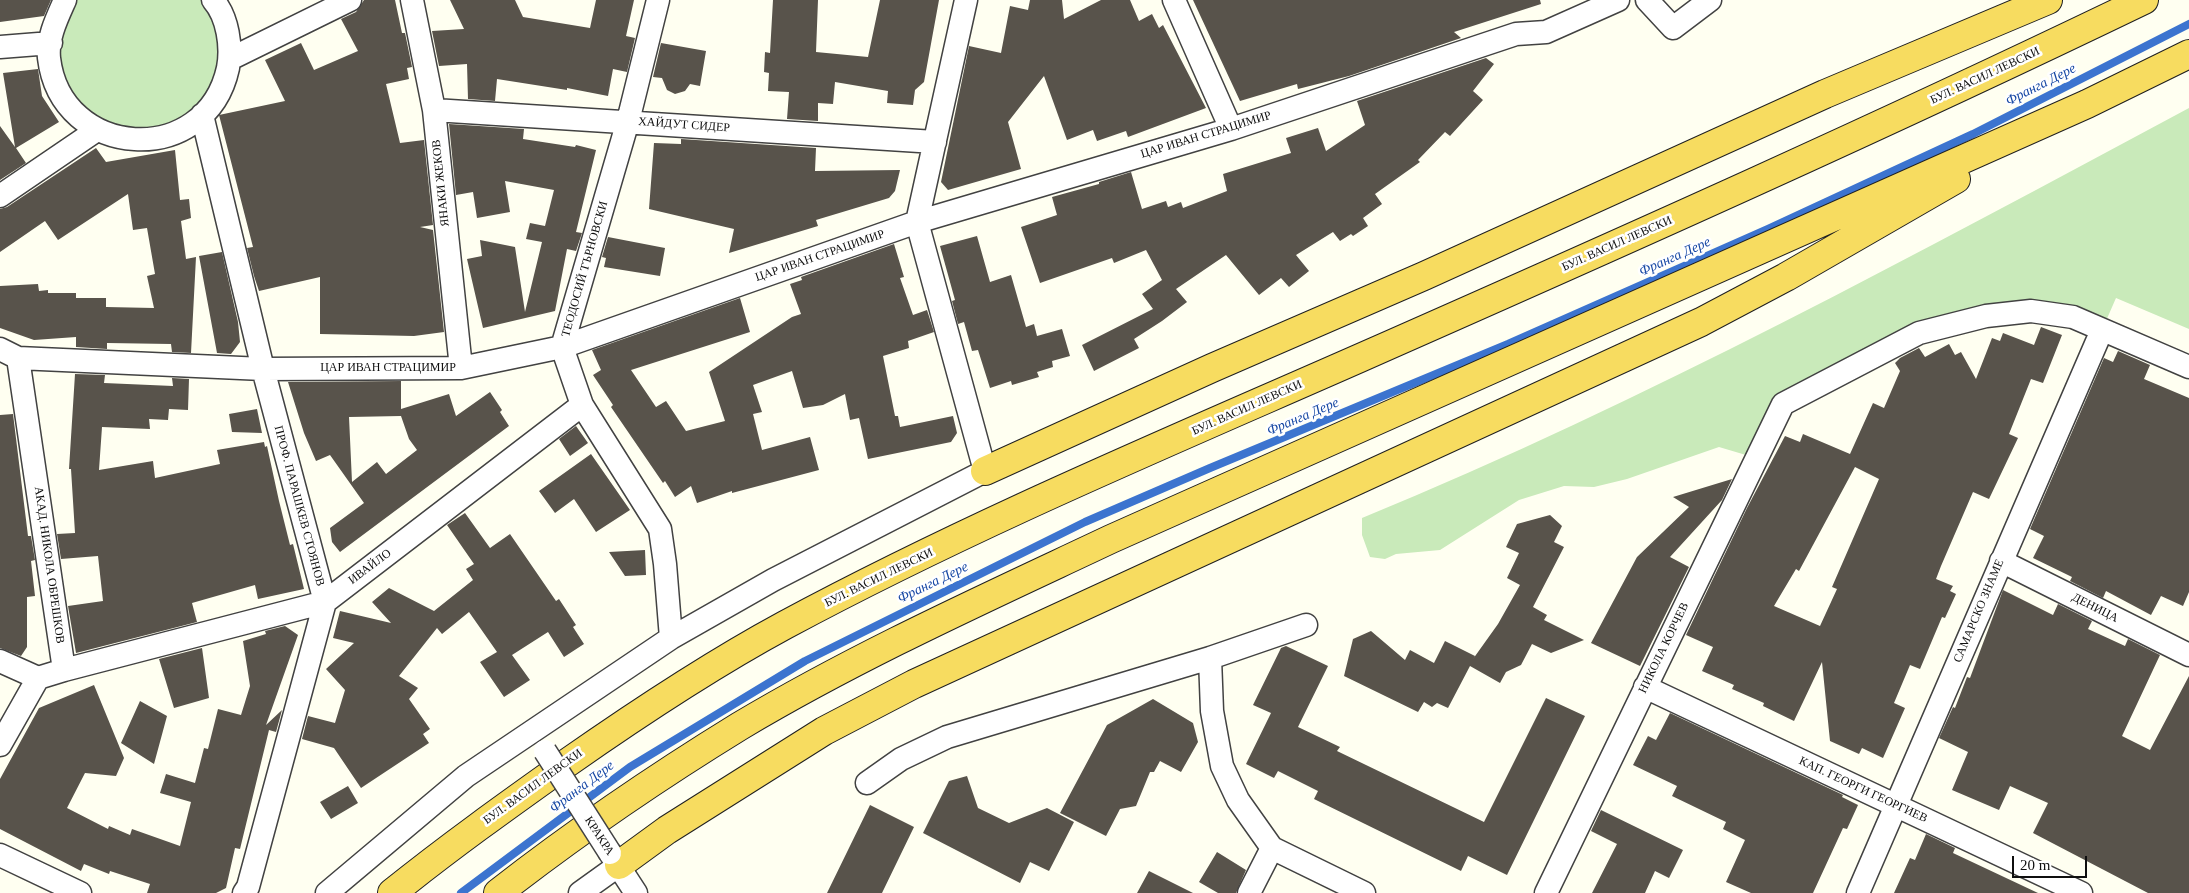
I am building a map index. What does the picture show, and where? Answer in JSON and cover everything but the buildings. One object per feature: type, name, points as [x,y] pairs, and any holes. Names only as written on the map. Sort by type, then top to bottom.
[{"type":"highway","points":[[985,471],[1212,368],[1424,276],[1826,94],[2048,0]]},
{"type":"highway","name":"БУЛ. ВАСИЛ ЛЕВСКИ","points":[[392,893],[507,805],[606,736],[694,678],[783,626],[979,530],[1120,464],[1642,233],[1914,109],[2144,0]]},
{"type":"highway","points":[[498,893],[533,866],[638,793],[740,726],[816,684],[956,613],[1110,539],[2087,104],[2189,54]]},
{"type":"highway","points":[[614,859],[666,830],[832,726],[1002,643],[1710,317],[1786,277],[2087,104]]},
{"type":"street","points":[[65,0],[53,27],[49,57],[56,86],[73,112],[97,130],[124,140],[152,140],[179,132],[202,116],[216,99],[225,80],[230,59],[228,31],[213,0]]},
{"type":"street","points":[[230,59],[350,0]]},
{"type":"street","name":"ЯНАКИ ЖЕКОВ","points":[[412,0],[434,110],[461,368]]},
{"type":"street","name":"ТЕОДОСИЙ ТЪРНОВСКИ","points":[[658,0],[628,121],[562,347],[582,405],[660,530],[665,564],[671,638]]},
{"type":"street","points":[[327,893],[466,776],[671,638],[773,580],[985,471],[917,222],[966,0]]},
{"type":"street","points":[[1174,0],[1232,129]]},
{"type":"street","name":"ЦАР ИВАН СТРАЦИМИР","points":[[9,353],[263,369],[461,368],[562,347],[917,222],[1232,129],[1516,34],[1546,32],[1618,0]]},
{"type":"street","points":[[1647,0],[1673,28],[1710,0]]},
{"type":"street","points":[[0,47],[51,42]]},
{"type":"street","name":"ХАЙДУТ СИДЕР","points":[[434,110],[935,142]]},
{"type":"street","name":"ПРОФ. ПАРАШКЕВ СТОЯНОВ","points":[[202,116],[263,369],[325,602],[248,887],[244,893]]},
{"type":"street","points":[[0,196],[97,130]]},
{"type":"street","name":"НИКОЛА КОРЧЕВ","points":[[1546,893],[1783,404],[1920,334],[1986,316],[2031,311],[2073,317],[2102,330]]},
{"type":"street","points":[[2102,330],[2189,367]]},
{"type":"street","name":"САМАРСКО ЗНАМЕ","points":[[1858,893],[2102,330]]},
{"type":"street","name":"АКАД. НИКОЛА ОБРЕШКОВ","points":[[9,353],[64,670]]},
{"type":"street","name":"ИВАЙЛО","points":[[64,670],[325,602],[582,405]]},
{"type":"street","name":"ДЕНИЦА","points":[[2001,561],[2189,655]]},
{"type":"street","points":[[868,783],[901,759],[947,738],[1210,658],[1306,625]]},
{"type":"street","points":[[1210,658],[1212,711],[1222,766],[1238,800],[1272,848],[1364,893]]},
{"type":"street","points":[[0,661],[38,678],[64,670]]},
{"type":"street","points":[[0,745],[38,678]]},
{"type":"street","name":"КАП. ГЕОРГИ ГЕОРГИЕВ","points":[[1645,687],[2081,893]]},
{"type":"street","name":"КРАКРА","points":[[532,730],[636,893]]},
{"type":"street","points":[[1249,893],[1272,848]]},
{"type":"street","points":[[0,855],[80,893]]},
{"type":"street","points":[[580,893],[614,859]]},
{"type":"green space","points":[[65,0],[214,0],[228,31],[216,99],[152,140],[73,111],[53,27]]},
{"type":"green space","points":[[2189,108],[2189,329],[2116,298],[2102,330],[1986,316],[1783,404],[1756,458],[1719,447],[1627,479],[1594,487],[1564,486],[1519,500],[1440,550],[1396,554],[1385,559],[1370,557],[1362,535],[1362,518],[1468,473],[1573,425],[1781,324]]},
{"type":"waterway","name":"Франга Дере","points":[[461,893],[630,767],[805,661],[1085,522],[1508,344],[1768,229],[1973,134],[2189,24]]}]
